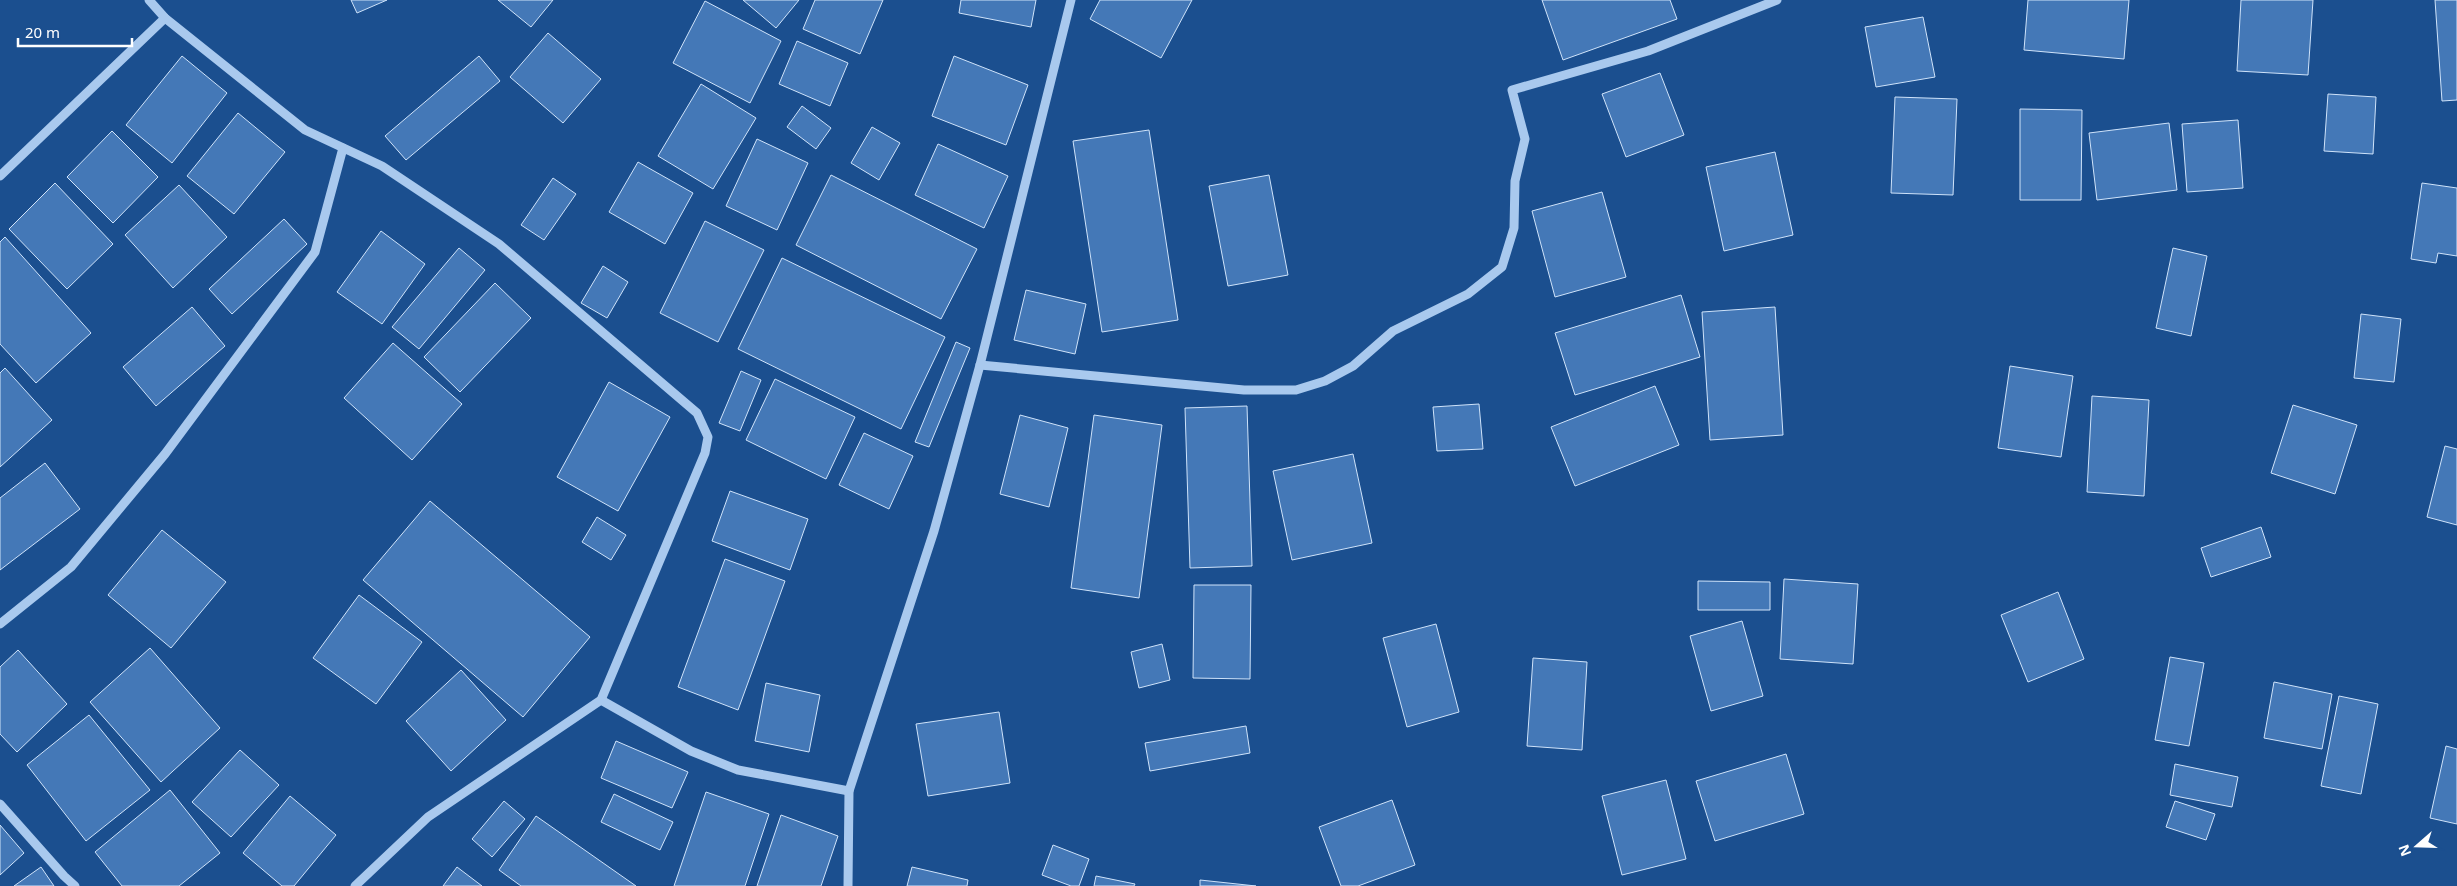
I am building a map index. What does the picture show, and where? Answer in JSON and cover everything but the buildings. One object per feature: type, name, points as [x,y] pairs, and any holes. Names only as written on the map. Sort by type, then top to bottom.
[{"type":"street","points":[[149,0],[166,18],[305,130],[382,166],[500,244],[697,413],[706,428],[708,438],[705,453],[601,700],[428,817],[355,886]]},
{"type":"street","points":[[848,886],[849,791],[934,531],[980,365],[1071,0]]},
{"type":"street","points":[[980,365],[1244,390],[1296,390],[1325,381],[1353,366],[1393,331],[1468,294],[1502,268],[1514,228],[1514,181],[1525,139],[1512,90],[1648,51],[1777,0]]},
{"type":"street","points":[[0,176],[166,18]]},
{"type":"street","points":[[0,624],[78,560],[165,454],[315,252],[343,148]]},
{"type":"street","points":[[601,700],[691,751],[738,770],[849,791]]},
{"type":"street","points":[[0,804],[75,886]]}]
